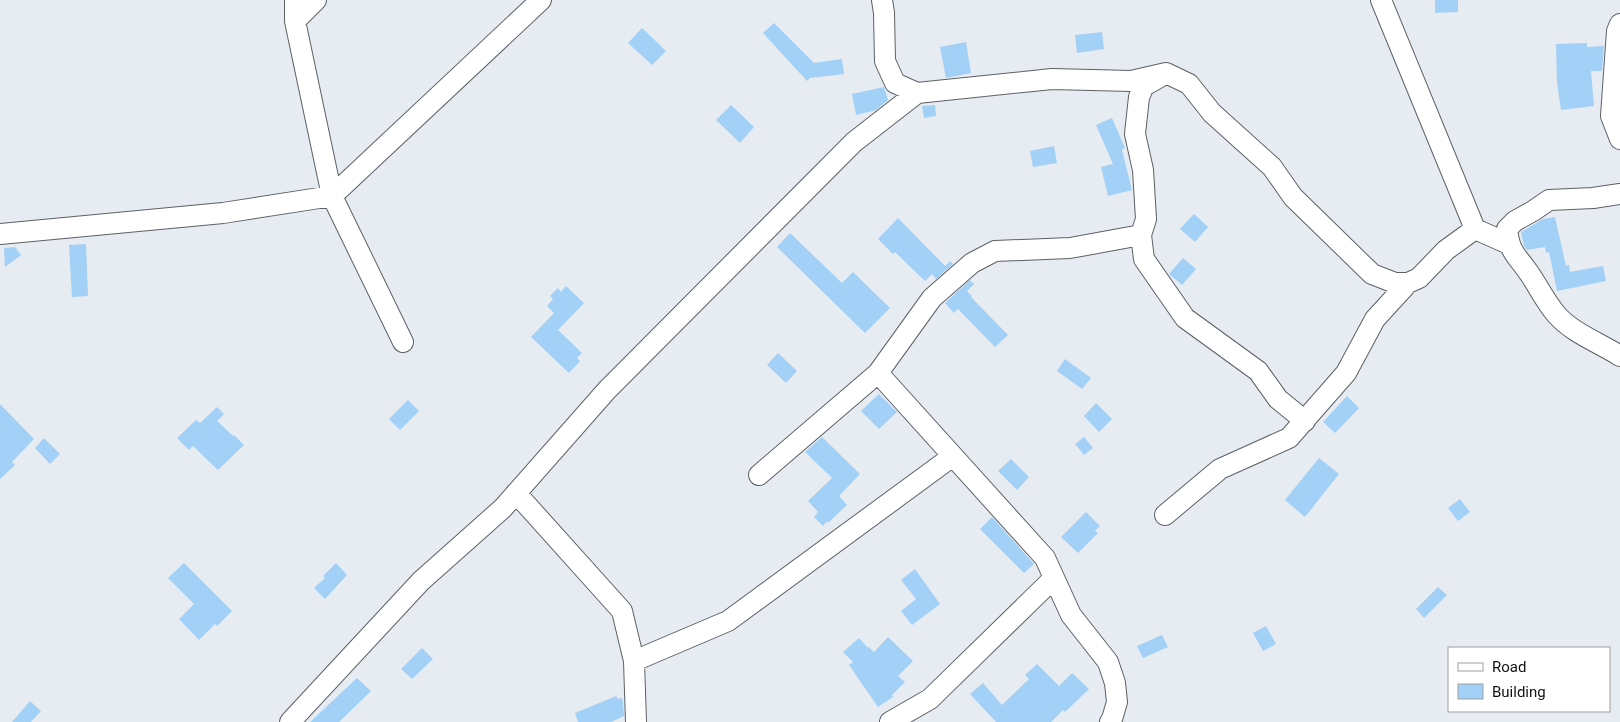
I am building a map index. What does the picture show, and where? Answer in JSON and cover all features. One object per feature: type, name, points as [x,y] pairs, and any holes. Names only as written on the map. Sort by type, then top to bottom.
[{"type":"street","points":[[295,0],[295,22],[332,196],[403,342]]},
{"type":"street","points":[[295,22],[316,0]]},
{"type":"street","points":[[0,234],[223,213],[332,196],[541,0]]},
{"type":"street","points":[[882,0],[885,60],[895,83],[917,93],[1052,79],[1131,81],[1166,73],[1189,84],[1212,112],[1272,167],[1293,197],[1372,274],[1395,283],[1408,283]]},
{"type":"street","points":[[1381,0],[1475,229],[1509,244]]},
{"type":"street","points":[[1620,24],[1611,116],[1620,139]]},
{"type":"street","points":[[1166,73],[1144,86],[1139,98],[1135,134],[1143,170],[1146,219],[1141,235],[1144,259],[1185,318],[1258,371],[1278,399],[1304,420]]},
{"type":"street","points":[[290,722],[421,581],[503,508],[607,390],[854,142],[917,93]]},
{"type":"street","points":[[1620,194],[1593,198],[1549,200],[1515,221],[1507,229],[1509,244],[1514,254],[1558,316],[1577,331],[1620,356]]},
{"type":"street","points":[[1165,515],[1220,469],[1289,438],[1346,374],[1375,319],[1408,283],[1418,278],[1446,250],[1475,229]]},
{"type":"street","points":[[759,475],[878,373],[932,298],[972,263],[995,251],[1070,248],[1141,235]]},
{"type":"street","points":[[878,373],[1045,558],[1071,615],[1108,662],[1115,684],[1117,702],[1110,722]]},
{"type":"street","points":[[634,662],[728,621],[953,456]]},
{"type":"street","points":[[516,493],[622,610],[634,662],[636,722]]},
{"type":"street","points":[[890,722],[930,699],[1054,578]]},
{"type":"building","points":[[1435,0],[1458,0],[1458,12],[1435,13]]},
{"type":"building","points":[[774,23],[814,63],[842,59],[844,74],[810,78],[807,81],[763,33]]},
{"type":"building","points":[[642,28],[666,51],[652,65],[628,43]]},
{"type":"building","points":[[1102,32],[1104,49],[1077,53],[1075,35]]},
{"type":"building","points":[[966,42],[971,73],[946,78],[940,47]]},
{"type":"building","points":[[1587,43],[1587,47],[1604,46],[1602,71],[1591,71],[1594,106],[1561,110],[1557,83],[1556,44]]},
{"type":"building","points":[[884,87],[888,100],[876,110],[856,115],[852,94]]},
{"type":"building","points":[[731,105],[754,127],[740,143],[716,120]]},
{"type":"building","points":[[935,105],[936,116],[924,118],[922,106]]},
{"type":"building","points":[[1112,118],[1125,148],[1122,150],[1132,190],[1108,196],[1101,167],[1113,164],[1096,125]]},
{"type":"building","points":[[1054,146],[1057,163],[1033,167],[1030,151]]},
{"type":"building","points":[[1194,214],[1208,227],[1195,242],[1180,229]]},
{"type":"building","points":[[1555,217],[1566,266],[1569,265],[1570,272],[1603,266],[1606,281],[1557,291],[1549,252],[1546,253],[1545,247],[1527,250],[1524,246],[1521,232],[1543,219]]},
{"type":"building","points":[[898,218],[945,266],[950,261],[953,264],[936,279],[932,274],[925,281],[895,252],[893,254],[878,239]]},
{"type":"building","points":[[790,233],[842,283],[853,272],[890,308],[865,333],[777,247]]},
{"type":"building","points":[[86,244],[88,296],[72,297],[69,245]]},
{"type":"building","points":[[15,247],[21,255],[5,267],[4,248]]},
{"type":"building","points":[[1183,258],[1196,269],[1182,285],[1169,274]]},
{"type":"building","points":[[970,280],[974,284],[967,291],[971,297],[1008,335],[995,347],[958,309],[954,313],[945,303]]},
{"type":"building","points":[[566,286],[584,303],[558,330],[582,353],[577,358],[580,361],[569,373],[531,337],[554,313],[547,306],[553,299],[550,296],[558,288],[561,292]]},
{"type":"building","points":[[778,353],[797,371],[786,383],[767,365]]},
{"type":"building","points":[[1065,359],[1091,378],[1082,389],[1057,371]]},
{"type":"building","points":[[879,394],[897,412],[879,429],[861,411]]},
{"type":"building","points":[[1347,396],[1359,408],[1335,433],[1323,422]]},
{"type":"building","points":[[408,400],[419,411],[400,430],[389,419]]},
{"type":"building","points":[[1096,403],[1112,419],[1099,432],[1084,416]]},
{"type":"building","points":[[0,404],[34,439],[12,462],[15,465],[0,479]]},
{"type":"building","points":[[217,407],[224,414],[217,421],[244,445],[218,470],[193,446],[189,450],[177,438],[196,420],[200,423]]},
{"type":"building","points":[[822,437],[860,474],[839,496],[847,505],[823,526],[814,517],[818,512],[808,501],[832,478],[805,452]]},
{"type":"building","points":[[1084,437],[1093,448],[1084,455],[1075,444]]},
{"type":"building","points":[[44,438],[60,454],[50,464],[35,448]]},
{"type":"building","points":[[1319,458],[1339,474],[1305,517],[1285,500]]},
{"type":"building","points":[[1011,459],[1029,477],[1017,490],[998,471]]},
{"type":"building","points":[[1460,499],[1470,512],[1458,521],[1448,508]]},
{"type":"building","points":[[1086,512],[1100,526],[1095,531],[1098,533],[1078,553],[1061,537]]},
{"type":"building","points":[[992,517],[1034,564],[1024,573],[980,529]]},
{"type":"building","points":[[184,563],[232,611],[199,640],[179,619],[194,604],[168,578]]},
{"type":"building","points":[[336,563],[347,575],[325,599],[314,588],[325,578],[323,576]]},
{"type":"building","points":[[915,569],[940,604],[912,625],[901,611],[916,599],[901,580]]},
{"type":"building","points":[[1438,587],[1447,595],[1424,618],[1416,609]]},
{"type":"building","points":[[1266,626],[1276,644],[1263,651],[1253,633]]},
{"type":"building","points":[[1162,635],[1168,647],[1143,658],[1137,646]]},
{"type":"building","points":[[888,637],[913,661],[898,676],[905,682],[892,695],[893,697],[878,707],[849,665],[853,662],[843,652],[859,638],[874,652]]},
{"type":"building","points":[[422,648],[433,659],[412,679],[401,669]]},
{"type":"building","points":[[1037,664],[1059,686],[1072,673],[1089,689],[1065,712],[1063,710],[1051,722],[996,722],[970,694],[983,683],[1002,705],[1029,679],[1025,675]]},
{"type":"building","points":[[357,678],[371,691],[339,722],[310,722]]},
{"type":"building","points":[[616,696],[618,699],[622,698],[624,716],[611,722],[578,722],[575,713]]},
{"type":"building","points":[[30,701],[41,711],[31,722],[12,722]]}]
